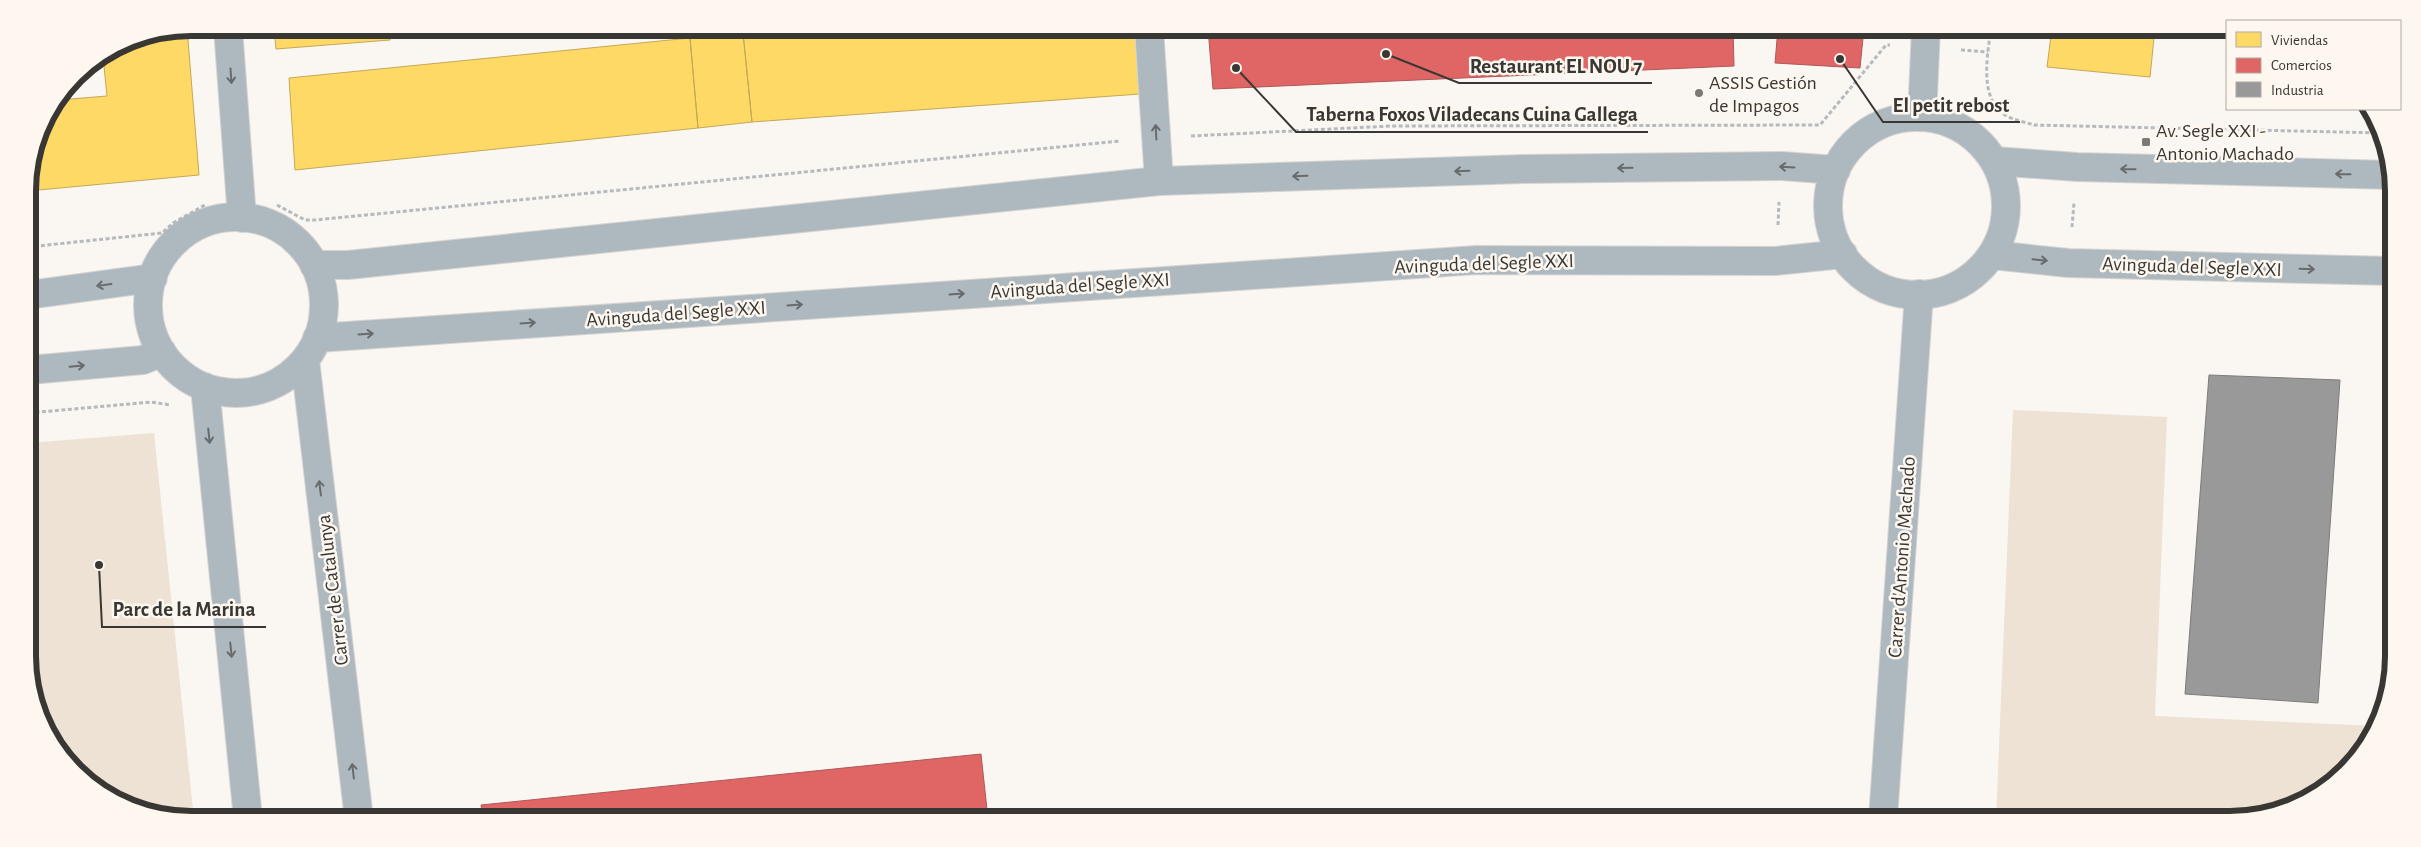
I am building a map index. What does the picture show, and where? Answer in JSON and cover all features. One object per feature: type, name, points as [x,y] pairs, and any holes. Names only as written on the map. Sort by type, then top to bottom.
[{"type":"street","points":[[1922,117],[1926,36]]},
{"type":"street","points":[[229,37],[242,218]]},
{"type":"street","points":[[1150,37],[1158,181]]},
{"type":"street","points":[[1922,117],[1944,121],[1964,130],[1980,144],[1994,161],[2001,176],[2006,208],[2004,225],[1992,255],[1978,272],[1960,284],[1941,292],[1919,294],[1897,292],[1876,284],[1858,271],[1843,254],[1833,235],[1828,213],[1829,191],[1836,170],[1850,147],[1870,130],[1895,119],[1922,117]]},
{"type":"street","points":[[1994,161],[2077,167],[2383,175]]},
{"type":"street","points":[[314,265],[348,265],[1158,181],[1523,169],[1782,166],[1836,170]]},
{"type":"street","points":[[242,218],[260,221],[291,237],[314,265],[323,294],[323,309],[311,349],[294,371],[266,387],[235,393],[204,387],[180,373],[162,352],[151,329],[149,290],[152,278],[165,252],[187,232],[213,220],[242,218]]},
{"type":"street","name":"Avinguda del Segle XXI","points":[[311,349],[1477,260],[1775,261],[1843,254]]},
{"type":"street","name":"Avinguda del Segle XXI","points":[[1992,255],[2068,263],[2385,271]]},
{"type":"street","points":[[37,294],[152,278]]},
{"type":"street","name":"Carrer d'Antonio Machado","points":[[1884,810],[1919,294]]},
{"type":"street","name":"Carrer de Catalunya","points":[[311,349],[358,811]]},
{"type":"street","points":[[37,369],[143,360],[162,352]]},
{"type":"street","points":[[204,387],[247,811]]},
{"type":"path","points":[[1990,36],[1987,79],[1990,98],[2005,115],[2034,125],[2373,132]]},
{"type":"path","points":[[1959,50],[1988,52]]},
{"type":"path","points":[[1775,261],[1782,166]]},
{"type":"path","points":[[2068,263],[2077,167]]},
{"type":"path","points":[[37,413],[151,402],[175,407]]},
{"type":"path","points":[[58,403],[58,411]]},
{"type":"shaded area","points":[[2013,410],[2167,417],[2155,716],[2368,726],[2353,750],[2324,779],[2289,799],[2260,808],[2240,810],[1996,810]]},
{"type":"shaded area","points":[[154,433],[193,811],[141,803],[105,785],[75,758],[62,742],[44,706],[39,686],[36,656],[36,442]]},
{"type":"building: Viviendas","points":[[2051,36],[2154,36],[2150,77],[2047,67]]},
{"type":"building: Viviendas","points":[[188,37],[199,175],[37,190],[39,161],[44,141],[62,105],[67,99],[107,96],[105,62],[141,44],[161,39]]},
{"type":"building: Viviendas","points":[[275,37],[390,37],[390,40],[276,49]]},
{"type":"building: Viviendas","points":[[743,37],[1136,37],[1140,94],[752,122]]},
{"type":"building: Viviendas","points":[[743,37],[752,122],[698,128],[690,38]]},
{"type":"building: Viviendas","points":[[690,38],[698,128],[295,170],[289,78]]},
{"type":"building: Comercios","points":[[1209,36],[1733,36],[1734,66],[1213,89]]},
{"type":"building: Comercios","points":[[1777,36],[1863,36],[1860,68],[1775,63]]},
{"type":"building: Comercios","points":[[981,754],[987,811],[482,811],[481,805]]},
{"type":"building: Industria","points":[[2209,375],[2340,380],[2318,703],[2185,694]]},
{"type":"place","name":"Restaurant EL NOU 7","points":[[1386,54]]},
{"type":"place","name":"El petit rebost","points":[[1840,59]]},
{"type":"place","name":"Taberna Foxos Viladecans Cuina Gallega","points":[[1236,68]]},
{"type":"place","name":"ASSIS Gestión de Impagos","points":[[1699,93]]},
{"type":"place","name":"Av. Segle XXI - Antonio Machado","points":[[2146,142]]},
{"type":"place","name":"Parc de la Marina","points":[[99,565]]}]
